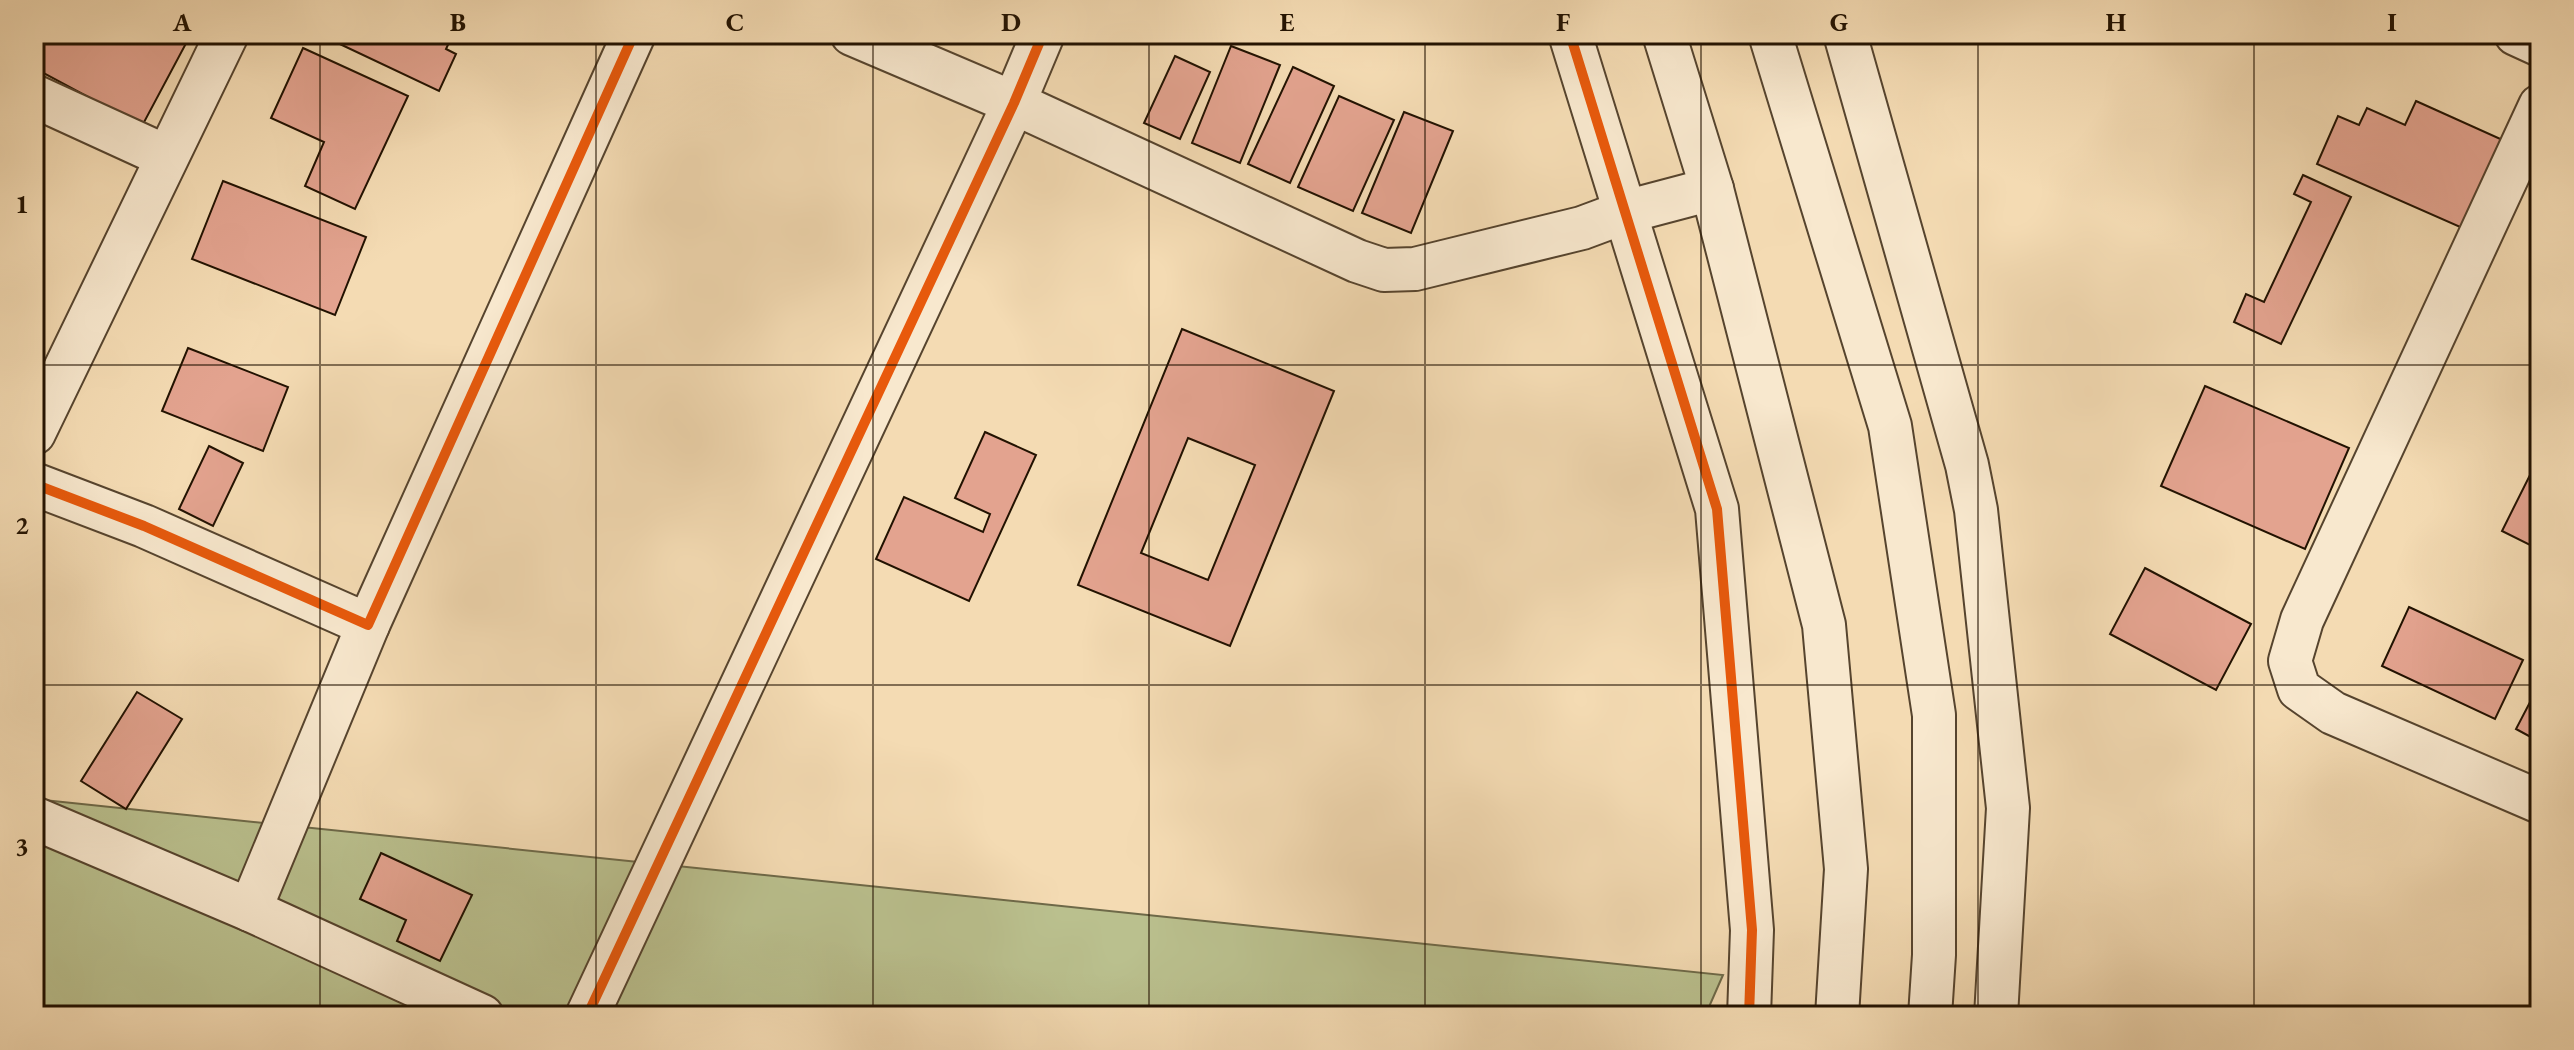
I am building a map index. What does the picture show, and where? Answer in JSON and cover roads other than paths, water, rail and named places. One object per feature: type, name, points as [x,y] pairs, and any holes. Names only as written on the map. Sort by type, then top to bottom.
[{"type":"street","points":[[34,433],[165,156],[227,34]]},
{"type":"street","points":[[250,910],[368,625],[634,34]]},
{"type":"street","points":[[852,34],[1014,103],[1357,261],[1384,270],[1431,265],[1582,228],[1625,212],[1712,189]]},
{"type":"street","points":[[587,1016],[1014,103],[1043,34]]},
{"type":"street","points":[[1570,34],[1717,509],[1752,930],[1749,1016]]},
{"type":"street","points":[[1664,34],[1712,189],[1824,625],[1846,869],[1837,1016]]},
{"type":"street","points":[[1770,34],[1890,426],[1934,715],[1934,955],[1930,1016]]},
{"type":"street","points":[[1845,34],[1967,465],[1976,510],[2008,808],[1996,1016]]},
{"type":"street","points":[[2516,34],[2540,45]]},
{"type":"street","points":[[34,96],[165,156]]},
{"type":"street","points":[[2540,106],[2302,620],[2290,661],[2299,689],[2333,713],[2540,802]]},
{"type":"street","points":[[34,484],[144,526],[368,625]]},
{"type":"street","points":[[34,818],[250,910],[482,1016]]}]
